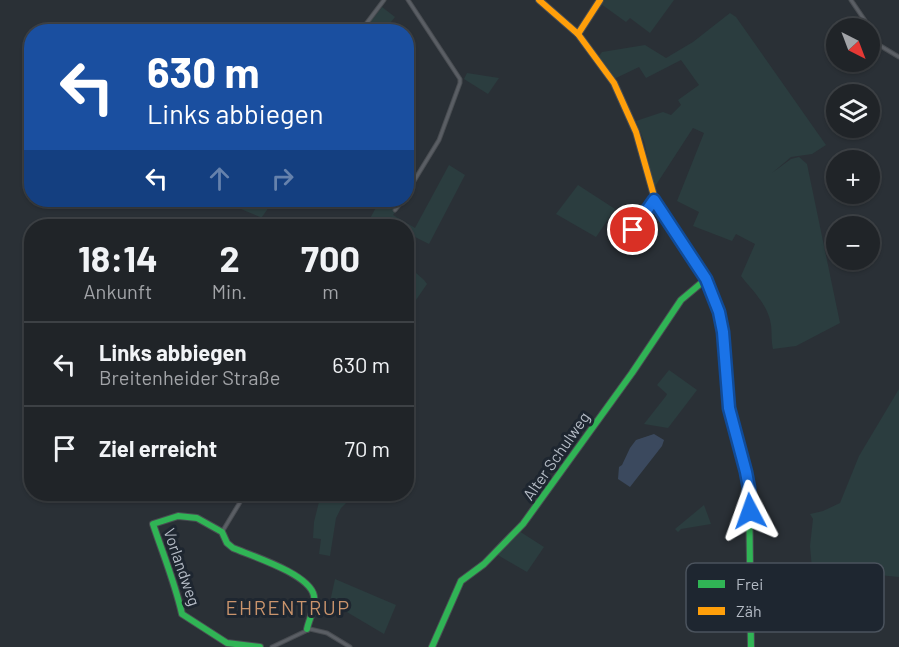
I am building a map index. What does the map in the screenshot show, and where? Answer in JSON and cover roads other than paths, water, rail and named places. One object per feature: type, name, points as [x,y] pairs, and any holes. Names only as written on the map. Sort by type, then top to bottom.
[{"type":"street","points":[[366,24],[384,0]]},
{"type":"street","points":[[408,0],[460,79],[442,134],[414,181]]},
{"type":"street","points":[[539,0],[578,34],[605,69],[624,102],[636,132],[654,200],[706,279],[719,312],[723,332],[729,408],[749,488],[750,563]]},
{"type":"street","points":[[578,34],[600,0]]},
{"type":"street","points":[[851,0],[863,18]]},
{"type":"street","points":[[880,46],[899,57]]},
{"type":"street","points":[[633,230],[654,200]]},
{"type":"street","name":"Alter Schulweg","points":[[432,647],[461,581],[484,564],[523,524],[643,358],[681,300],[706,279]]},
{"type":"street","points":[[222,532],[240,501]]},
{"type":"street","name":"Vorlandweg","points":[[260,647],[227,643],[182,614],[175,585],[161,552],[153,524],[178,516],[196,518],[222,532],[227,543],[233,548],[292,574],[308,585],[313,593],[314,601],[307,629]]},
{"type":"street","points":[[272,647],[307,629],[327,633],[350,647]]},
{"type":"street","points":[[751,632],[751,647]]},
{"type":"water","points":[[654,434],[664,440],[662,446],[630,487],[618,479],[619,467],[636,440]]},
{"type":"district","name":"EHRENTRUP","points":[[288,608]]}]
